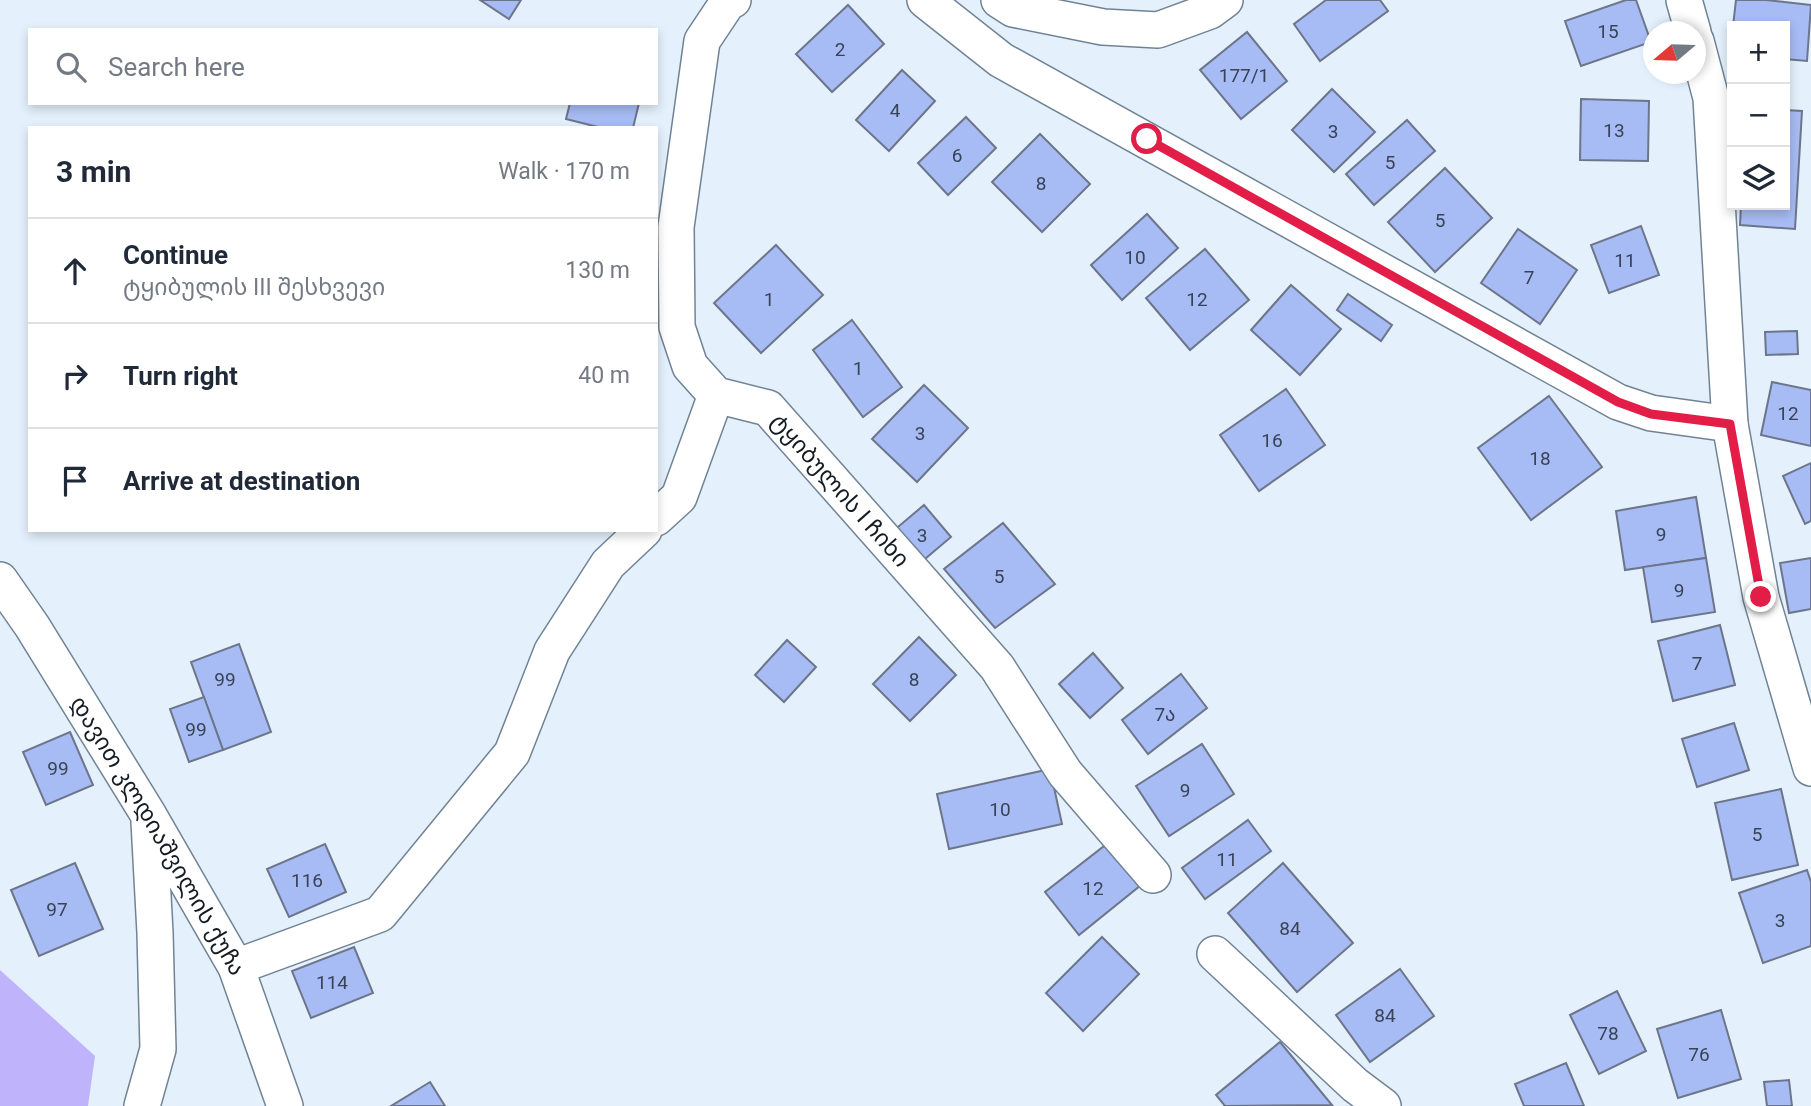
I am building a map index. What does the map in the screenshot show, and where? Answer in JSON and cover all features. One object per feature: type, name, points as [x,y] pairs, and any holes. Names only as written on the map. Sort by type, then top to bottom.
[{"type":"street","points":[[658,516],[679,496],[716,395],[690,366],[677,327],[677,227],[702,41],[728,2],[733,0]]},
{"type":"street","points":[[925,0],[1001,60],[1618,402],[1651,414],[1730,424]]},
{"type":"street","points":[[999,0],[1013,9],[1103,27],[1158,30],[1210,11],[1226,0]]},
{"type":"street","points":[[1684,0],[1690,21]]},
{"type":"street","points":[[1706,79],[1711,98],[1730,424],[1761,597],[1811,768]]},
{"type":"street","name":"ტყიბულის I ჩიხი","points":[[716,395],[768,408],[997,667],[1065,773],[1153,875]]},
{"type":"street","points":[[236,967],[380,914],[512,752],[552,651],[608,564],[642,532]]},
{"type":"street","name":"დავით კლდიაშვილის ქუჩა","points":[[0,580],[32,626],[148,814],[236,967],[285,1106]]},
{"type":"street","points":[[142,1106],[158,1049],[148,814]]},
{"type":"street","points":[[1215,954],[1355,1085],[1383,1106]]},
{"type":"shaded area","points":[[0,970],[95,1056],[88,1106],[0,1106]]},
{"type":"building","points":[[480,0],[521,0],[509,19]]},
{"type":"building","points":[[1326,0],[1380,0],[1388,11],[1320,61],[1294,24]]},
{"type":"building","points":[[1626,0],[1636,0],[1644,21],[1643,45],[1581,66],[1565,21]]},
{"type":"building","points":[[1736,0],[1811,5],[1807,61],[1790,59],[1790,21],[1734,21]]},
{"type":"building","points":[[848,5],[884,44],[832,92],[796,54]]},
{"type":"building","points":[[1247,32],[1287,81],[1241,119],[1200,70]]},
{"type":"building","points":[[902,70],[935,101],[889,151],[856,120]]},
{"type":"building","points":[[1332,89],[1375,132],[1334,172],[1292,130]]},
{"type":"building","points":[[1581,99],[1649,101],[1648,161],[1580,160]]},
{"type":"building","points":[[570,105],[639,105],[633,126],[594,126],[566,119]]},
{"type":"building","points":[[1790,110],[1802,111],[1795,229],[1740,225],[1741,210],[1790,210]]},
{"type":"building","points":[[966,117],[996,148],[948,195],[918,163]]},
{"type":"building","points":[[1407,120],[1435,151],[1374,205],[1346,174]]},
{"type":"building","points":[[1040,134],[1090,184],[1042,232],[992,182]]},
{"type":"building","points":[[1445,168],[1492,218],[1435,272],[1388,222]]},
{"type":"building","points":[[1147,214],[1178,248],[1122,300],[1091,265]]},
{"type":"building","points":[[1641,226],[1659,275],[1609,293],[1591,245]]},
{"type":"building","points":[[1518,229],[1577,270],[1540,324],[1481,283]]},
{"type":"building","points":[[776,245],[823,295],[761,353],[714,303]]},
{"type":"building","points":[[1205,249],[1249,300],[1190,350],[1146,298]]},
{"type":"building","points":[[1291,285],[1341,329],[1300,375],[1251,330]]},
{"type":"building","points":[[1348,294],[1392,325],[1381,341],[1337,310]]},
{"type":"building","points":[[852,320],[902,387],[863,417],[813,350]]},
{"type":"building","points":[[1797,331],[1798,354],[1766,355],[1765,332]]},
{"type":"building","points":[[1772,382],[1811,390],[1811,446],[1761,435]]},
{"type":"building","points":[[924,385],[968,428],[917,482],[872,439]]},
{"type":"building","points":[[1286,389],[1325,445],[1259,491],[1220,435]]},
{"type":"building","points":[[1549,396],[1602,467],[1531,520],[1478,448]]},
{"type":"building","points":[[1811,463],[1811,521],[1805,524],[1783,476]]},
{"type":"building","points":[[1696,497],[1706,558],[1625,570],[1616,511]]},
{"type":"building","points":[[924,505],[951,537],[919,564],[892,532]]},
{"type":"building","points":[[1003,523],[1055,584],[995,628],[944,569]]},
{"type":"building","points":[[1706,558],[1715,612],[1652,622],[1643,567]]},
{"type":"building","points":[[1811,558],[1811,609],[1789,613],[1780,563]]},
{"type":"building","points":[[1720,625],[1735,685],[1673,701],[1658,641]]},
{"type":"building","points":[[919,637],[956,675],[910,721],[873,684]]},
{"type":"building","points":[[787,640],[816,667],[784,702],[755,675]]},
{"type":"building","points":[[239,644],[271,732],[223,750],[191,662]]},
{"type":"building","points":[[1093,653],[1123,688],[1090,718],[1059,684]]},
{"type":"building","points":[[1181,674],[1207,708],[1148,754],[1122,720]]},
{"type":"building","points":[[204,697],[223,750],[189,762],[170,709]]},
{"type":"building","points":[[1734,723],[1749,770],[1697,787],[1682,739]]},
{"type":"building","points":[[70,732],[93,785],[46,805],[23,752]]},
{"type":"building","points":[[1202,744],[1234,794],[1169,836],[1136,786]]},
{"type":"building","points":[[1050,769],[1062,824],[949,849],[937,794]]},
{"type":"building","points":[[1781,789],[1798,865],[1732,880],[1715,803]]},
{"type":"building","points":[[1248,820],[1271,851],[1205,899],[1182,868]]},
{"type":"building","points":[[1108,843],[1141,885],[1079,935],[1045,892]]},
{"type":"building","points":[[325,844],[346,892],[289,917],[267,869]]},
{"type":"building","points":[[75,863],[103,929],[39,956],[11,890]]},
{"type":"building","points":[[1283,863],[1353,943],[1297,992],[1228,913]]},
{"type":"building","points":[[1807,870],[1811,882],[1811,946],[1763,963],[1739,893]]},
{"type":"building","points":[[1102,937],[1139,974],[1083,1031],[1046,993]]},
{"type":"building","points":[[354,947],[373,993],[311,1018],[292,971]]},
{"type":"building","points":[[1400,969],[1434,1016],[1370,1062],[1336,1015]]},
{"type":"building","points":[[1617,991],[1646,1051],[1599,1074],[1570,1015]]},
{"type":"building","points":[[1721,1010],[1741,1079],[1678,1098],[1657,1029]]},
{"type":"building","points":[[1280,1042],[1332,1105],[1225,1106],[1216,1095]]},
{"type":"building","points":[[1566,1063],[1584,1106],[1524,1106],[1515,1084]]},
{"type":"building","points":[[1789,1080],[1792,1106],[1767,1106],[1764,1082]]},
{"type":"building","points":[[430,1082],[445,1106],[391,1106]]},
{"type":"route","points":[[1147,139],[1618,402],[1651,414],[1730,424],[1761,597]]}]
